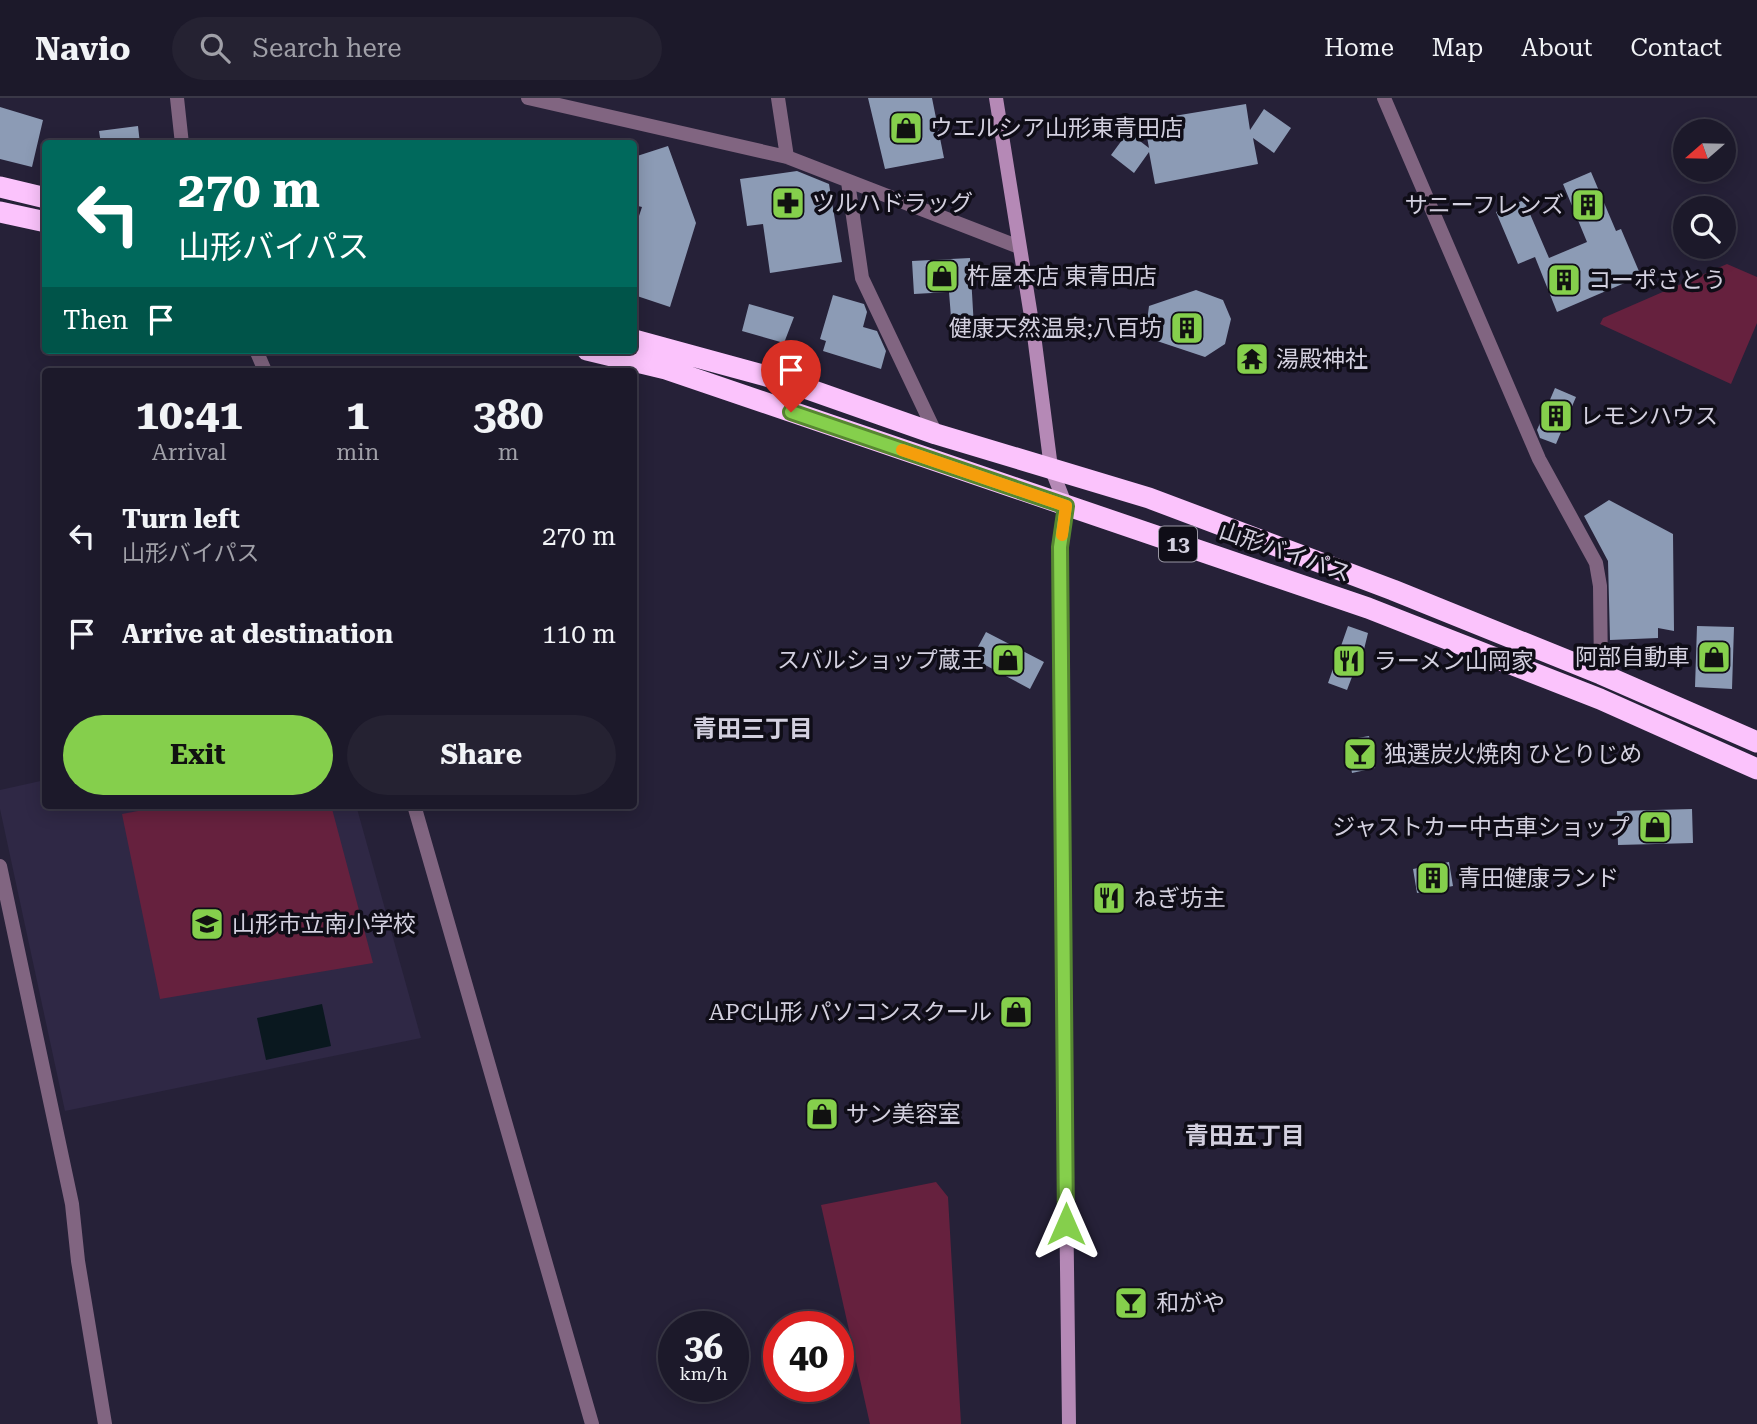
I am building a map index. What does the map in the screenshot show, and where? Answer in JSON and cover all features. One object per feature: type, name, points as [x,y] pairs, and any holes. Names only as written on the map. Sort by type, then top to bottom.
[{"type":"highway","points":[[0,187],[42,197]]},
{"type":"highway","points":[[0,212],[42,221]]},
{"type":"highway","name":"山形バイパス","points":[[637,341],[788,382],[936,434],[1149,498],[1393,590],[1601,674],[1757,742]]},
{"type":"highway","name":"山形バイパス","points":[[604,354],[666,369],[1368,608],[1600,699],[1757,769]]},
{"type":"street","points":[[177,98],[182,140]]},
{"type":"street","points":[[528,98],[787,157],[1019,247]]},
{"type":"street","points":[[778,98],[787,157]]},
{"type":"street","points":[[996,98],[1034,335],[1051,468],[1066,506],[1060,547],[1060,721],[1069,1424]]},
{"type":"street","points":[[1384,98],[1539,459],[1596,563],[1600,586],[1601,674]]},
{"type":"street","points":[[848,182],[862,278],[936,434]]},
{"type":"street","points":[[415,809],[592,1424]]},
{"type":"street","points":[[0,866],[72,1204],[78,1261],[106,1424]]},
{"type":"shaded area","points":[[1727,264],[1757,277],[1757,323],[1731,384],[1600,324],[1603,318]]},
{"type":"shaded area","name":"山形市立南小学校","points":[[42,781],[42,809],[357,809],[421,1038],[65,1111],[0,809],[0,790]]},
{"type":"shaded area","points":[[149,809],[332,809],[373,963],[160,999],[122,814]]},
{"type":"shaded area","points":[[322,1004],[331,1046],[266,1060],[257,1018]]},
{"type":"shaded area","points":[[936,1182],[948,1197],[961,1424],[870,1424],[854,1352],[854,1311],[845,1311],[821,1205]]},
{"type":"building","name":"ウエルシア山形東青田店","points":[[868,98],[932,98],[944,158],[885,169]]},
{"type":"building","points":[[1246,104],[1250,130],[1264,109],[1291,128],[1274,153],[1253,138],[1258,164],[1155,184],[1149,152],[1134,173],[1111,155],[1128,132],[1149,148],[1144,121]]},
{"type":"building","points":[[0,107],[43,120],[32,167],[0,159]]},
{"type":"building","points":[[138,126],[140,140],[100,140],[99,131]]},
{"type":"building","points":[[668,146],[696,223],[670,307],[637,296],[637,222],[642,207],[637,206],[637,156]]},
{"type":"building","name":"ツルハドラッグ","points":[[797,171],[829,184],[842,262],[770,273],[763,224],[747,226],[740,179]]},
{"type":"building","points":[[1591,172],[1616,231],[1621,229],[1641,276],[1557,312],[1535,257],[1518,264],[1496,212],[1524,200],[1549,258],[1587,242],[1563,184]]},
{"type":"building","name":"杵屋本店 東青田店","points":[[970,258],[974,328],[952,330],[949,292],[914,294],[912,261]]},
{"type":"building","name":"健康天然温泉;八百坊","points":[[1196,290],[1223,300],[1231,319],[1225,344],[1205,357],[1145,337],[1149,306]]},
{"type":"building","points":[[833,295],[864,304],[867,312],[863,327],[877,331],[886,351],[881,369],[823,351],[826,341],[820,339]]},
{"type":"building","points":[[749,304],[794,317],[784,343],[742,331]]},
{"type":"building","name":"レモンハウス","points":[[1555,388],[1576,397],[1556,444],[1540,438],[1537,430]]},
{"type":"building","points":[[1609,500],[1673,534],[1674,631],[1658,628],[1658,638],[1610,640],[1608,561],[1584,516]]},
{"type":"building","name":"ラーメン山岡家","points":[[1348,626],[1368,633],[1359,670],[1355,669],[1347,690],[1328,683]]},
{"type":"building","name":"阿部自動車","points":[[1697,626],[1734,627],[1732,689],[1695,687]]},
{"type":"building","name":"スバルショップ蔵王","points":[[986,632],[1044,662],[1030,689],[972,658]]},
{"type":"building","name":"独選炭火焼肉 ひとりじめ","points":[[1369,736],[1375,768],[1352,773],[1346,740]]},
{"type":"building","name":"ジャストカー中古車ショップ","points":[[1692,809],[1693,843],[1618,845],[1617,811]]},
{"type":"building","name":"青田健康ランド","points":[[1449,862],[1453,886],[1417,893],[1413,869]]},
{"type":"building","name":"ねぎ坊主","points":[[1094,886],[1124,886],[1124,909],[1094,909]]},
{"type":"building","name":"APC山形 パソコンスクール","points":[[1006,999],[1025,999],[1025,1025],[1006,1025]]},
{"type":"slow traffic","points":[[902,450],[1066,506],[1062,535]]},
{"type":"place","name":"ウエルシア山形東青田店","points":[[906,128]]},
{"type":"place","name":"ツルハドラッグ","points":[[788,203]]},
{"type":"place","name":"サニーフレンズ","points":[[1588,205]]},
{"type":"place","name":"杵屋本店 東青田店","points":[[942,276]]},
{"type":"place","name":"コーポさとう","points":[[1564,280]]},
{"type":"place","name":"健康天然温泉;八百坊","points":[[1187,328]]},
{"type":"place","name":"湯殿神社","points":[[1252,359]]},
{"type":"place","name":"レモンハウス","points":[[1556,416]]},
{"type":"place","name":"阿部自動車","points":[[1714,657]]},
{"type":"place","name":"スバルショップ蔵王","points":[[1008,660]]},
{"type":"place","name":"ラーメン山岡家","points":[[1349,661]]},
{"type":"place","name":"独選炭火焼肉 ひとりじめ","points":[[1360,754]]},
{"type":"place","name":"ジャストカー中古車ショップ","points":[[1655,827]]},
{"type":"place","name":"青田健康ランド","points":[[1433,878]]},
{"type":"place","name":"ねぎ坊主","points":[[1109,898]]},
{"type":"place","name":"山形市立南小学校","points":[[207,924]]},
{"type":"place","name":"APC山形 パソコンスクール","points":[[1016,1012]]},
{"type":"place","name":"サン美容室","points":[[822,1114]]},
{"type":"place","name":"和がや","points":[[1131,1303]]},
{"type":"district","name":"青田三丁目","points":[[753,729]]},
{"type":"district","name":"青田五丁目","points":[[1245,1136]]},
{"type":"route","points":[[791,412],[1066,506],[1060,547],[1060,721],[1066,1044],[1066,1224]]}]
